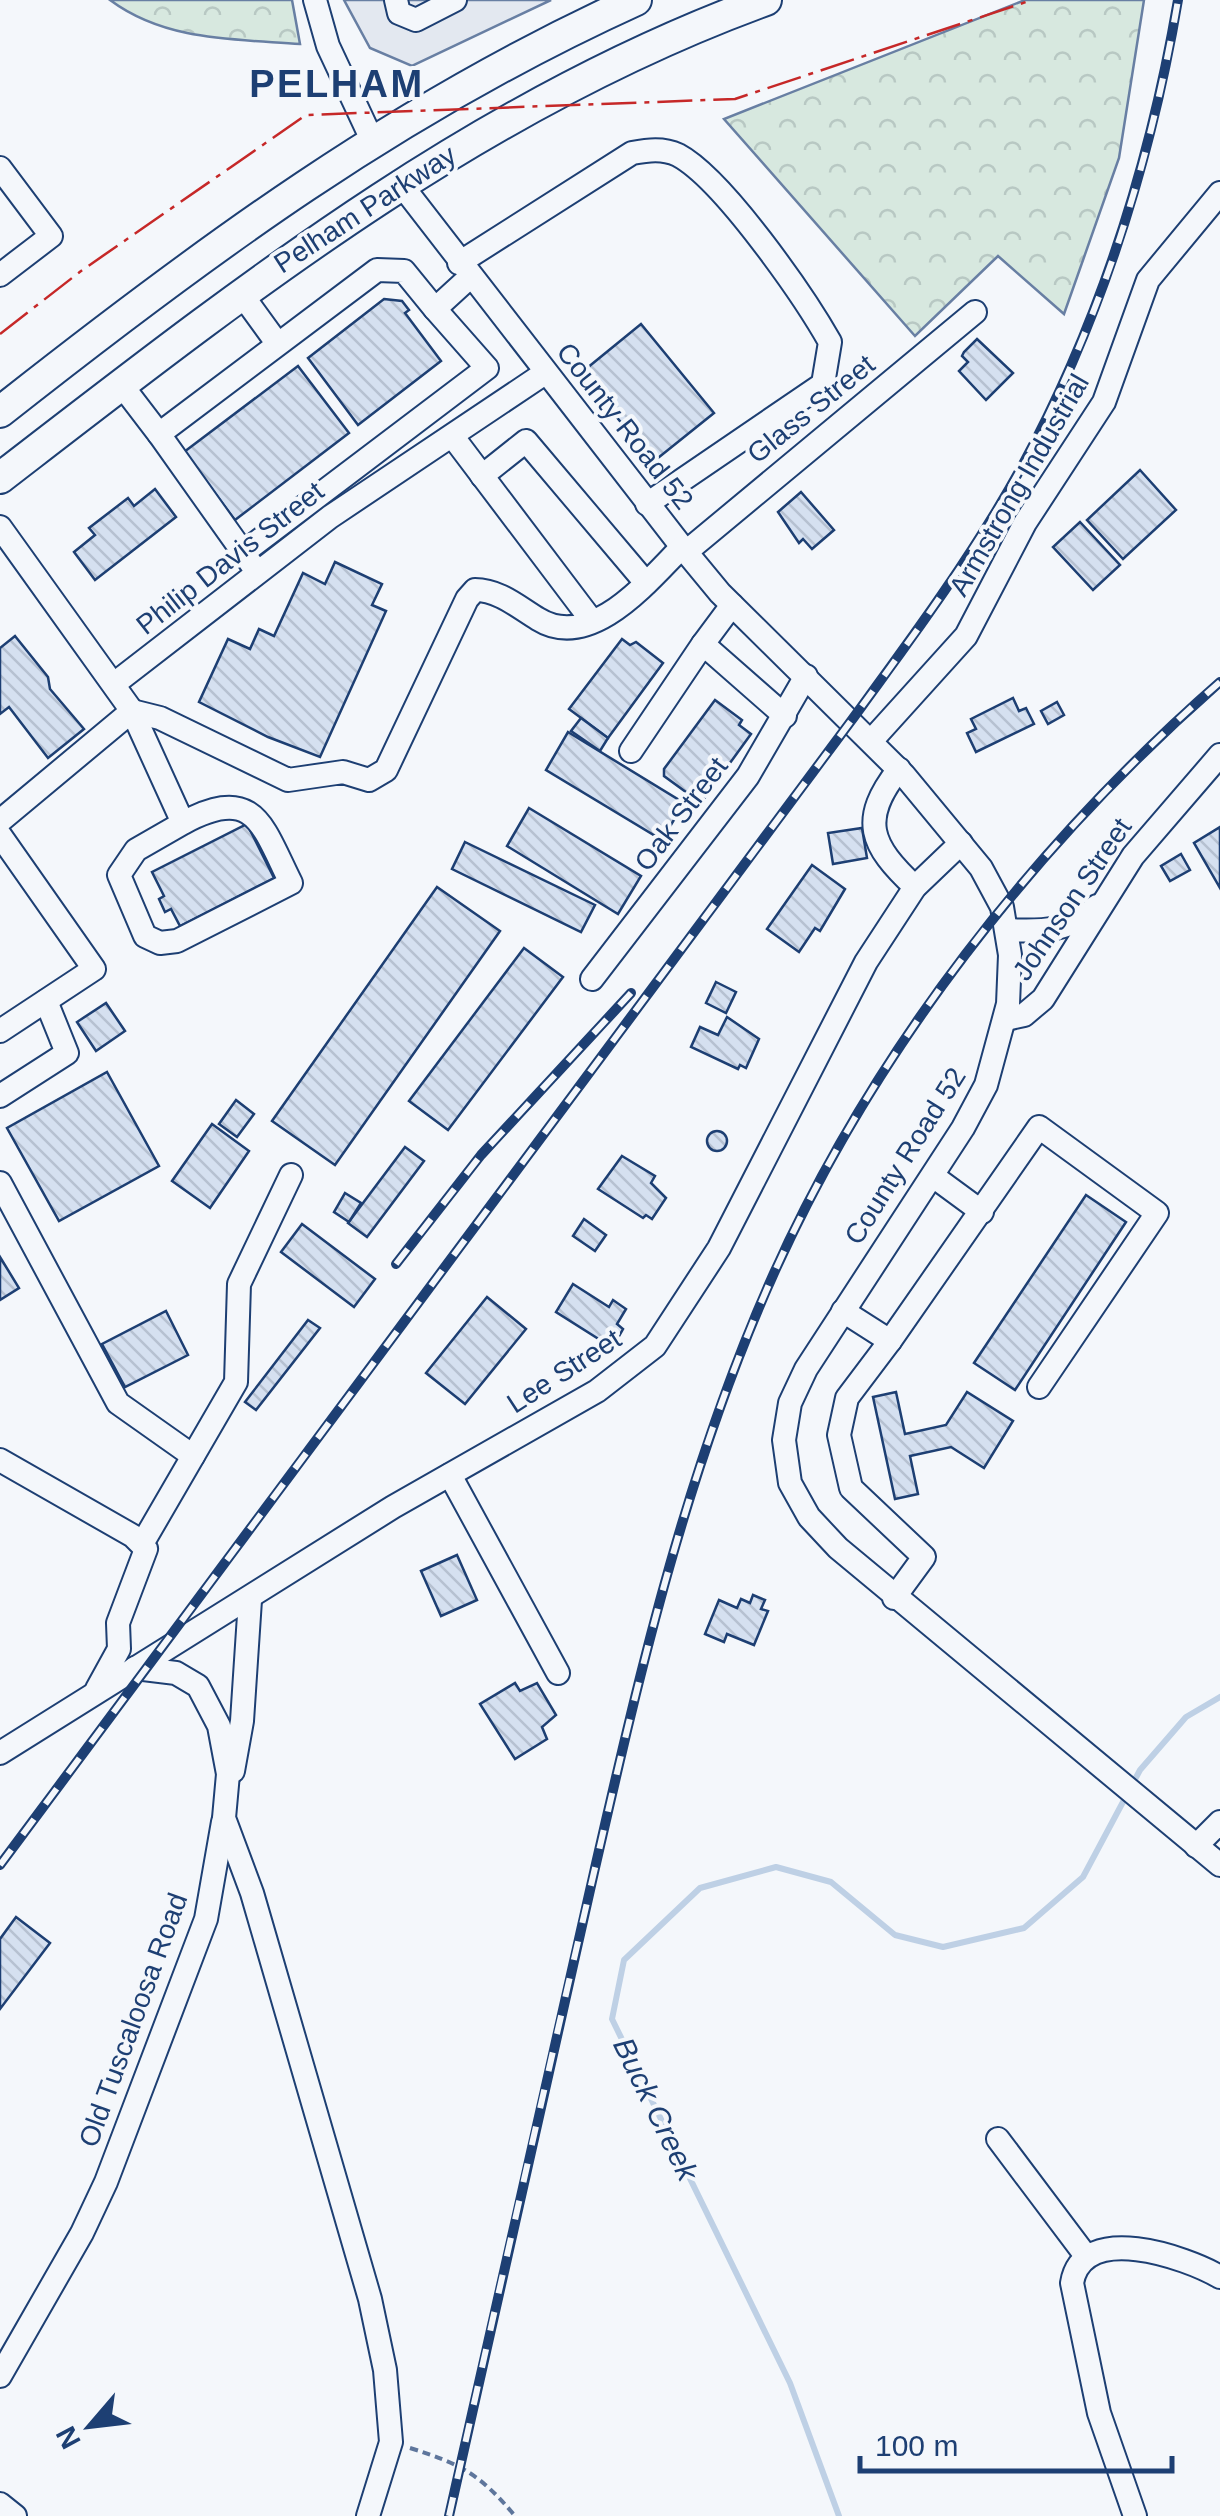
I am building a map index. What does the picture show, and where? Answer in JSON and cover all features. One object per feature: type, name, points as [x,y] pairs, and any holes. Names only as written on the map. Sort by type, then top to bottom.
[{"type":"main road","name":"Pelham Parkway","points":[[0,412],[272,204],[503,64],[636,0]]},
{"type":"main road","name":"Pelham Parkway","points":[[0,478],[240,292],[400,184],[516,115],[601,72],[766,0]]},
{"type":"main road","points":[[373,142],[400,184]]},
{"type":"street","points":[[315,0],[328,46],[373,142]]},
{"type":"street","points":[[396,0],[399,14],[416,20],[455,0]]},
{"type":"street","points":[[435,309],[464,270],[632,153],[653,148],[678,156],[706,179],[784,268],[830,342],[823,384],[646,504]]},
{"type":"street","points":[[0,168],[51,236],[0,275]]},
{"type":"street","name":"County Road 52","points":[[400,184],[684,550],[732,605],[899,769],[993,886],[1008,930],[1006,1019],[986,1085],[933,1176],[842,1311],[790,1404],[785,1459],[790,1483],[809,1517],[894,1598],[1220,1865]]},
{"type":"street","name":"Armstrong Industrial","points":[[872,740],[966,636],[1024,524],[1104,402],[1148,280],[1220,193]]},
{"type":"street","points":[[159,434],[378,270],[404,271],[487,368],[507,398]]},
{"type":"street","points":[[240,292],[277,343]]},
{"type":"street","name":"Glass Street","points":[[592,621],[646,583],[975,312]]},
{"type":"street","points":[[120,383],[250,562],[487,368]]},
{"type":"street","name":"Philip Davis Street","points":[[114,684],[250,562],[330,517],[544,373]]},
{"type":"street","points":[[132,711],[160,718],[288,780],[344,772],[369,780],[386,770],[466,599],[475,590],[490,590],[544,623],[570,628],[592,621],[453,437]]},
{"type":"street","points":[[482,476],[526,441],[646,583]]},
{"type":"street","points":[[1,530],[132,711],[183,823]]},
{"type":"street","points":[[631,751],[732,605]]},
{"type":"street","points":[[703,644],[784,716]]},
{"type":"street","name":"Oak Street","points":[[592,980],[748,776],[806,676]]},
{"type":"street","points":[[0,820],[132,711]]},
{"type":"street","name":"Johnson Street","points":[[1006,1019],[1024,1015],[1043,999],[1102,901],[1168,811],[1220,755]]},
{"type":"street","points":[[899,769],[875,799],[874,834],[888,861],[915,887]]},
{"type":"street","points":[[224,805],[243,807],[260,822],[291,883],[177,941],[160,943],[145,936],[118,875],[136,850],[183,823],[224,805]]},
{"type":"street","points":[[0,835],[94,969],[0,1031]]},
{"type":"street","name":"Lee Street","points":[[0,1753],[450,1475],[622,1376],[668,1332],[719,1248],[858,977],[915,887],[961,843]]},
{"type":"street","points":[[1008,930],[1057,929],[1077,922],[1102,901]]},
{"type":"street","points":[[0,1096],[67,1053],[46,1001]]},
{"type":"street","points":[[894,1598],[924,1557],[851,1488],[840,1435],[847,1398],[982,1212],[1039,1126],[1157,1213],[1039,1387]]},
{"type":"street","points":[[142,1544],[236,1382],[239,1284],[291,1174]]},
{"type":"street","points":[[933,1176],[982,1212]]},
{"type":"street","points":[[0,1182],[118,1403],[193,1456]]},
{"type":"street","points":[[842,1311],[890,1341]]},
{"type":"street","points":[[0,1460],[146,1548],[118,1622],[119,1650],[96,1692]]},
{"type":"street","points":[[450,1475],[558,1673]]},
{"type":"street","name":"Old Tuscaloosa Road","points":[[0,2376],[82,2233],[106,2182],[206,1919],[242,1721],[250,1600]]},
{"type":"street","points":[[135,1668],[176,1673],[198,1686],[210,1704],[228,1774],[224,1818],[252,1893],[370,2299],[385,2370],[390,2442],[368,2516]]},
{"type":"street","points":[[1196,1846],[1220,1822]]},
{"type":"street","points":[[998,2139],[1086,2256]]},
{"type":"street","points":[[1136,2516],[1099,2413],[1072,2283],[1078,2263],[1086,2256],[1112,2249],[1171,2256],[1220,2277]]},
{"type":"street","points":[[0,2504],[15,2516]]},
{"type":"path","points":[[390,2442],[461,2463],[490,2486],[516,2516]]},
{"type":"green space","points":[[110,0],[292,0],[300,44],[177,31]]},
{"type":"green space","points":[[1025,0],[1144,0],[1119,158],[1064,314],[998,256],[915,336],[724,119]]},
{"type":"shaded area","points":[[344,0],[551,0],[412,66],[370,48]]},
{"type":"building","points":[[384,299],[402,301],[409,310],[405,313],[441,361],[358,425],[308,358]]},
{"type":"building","points":[[641,324],[714,413],[653,462],[581,373]]},
{"type":"building","points":[[977,339],[1013,373],[986,400],[959,371],[968,362],[962,356],[964,352]]},
{"type":"building","points":[[298,366],[349,433],[235,520],[184,452]]},
{"type":"building","points":[[1140,470],[1176,510],[1123,559],[1087,520]]},
{"type":"building","points":[[155,489],[176,517],[95,580],[74,552],[95,535],[89,528],[128,498],[134,506]]},
{"type":"building","points":[[801,492],[834,530],[812,549],[803,539],[799,543],[778,512]]},
{"type":"building","points":[[1080,522],[1120,565],[1093,590],[1053,547]]},
{"type":"building","points":[[335,562],[382,584],[372,605],[386,611],[320,757],[268,737],[199,702],[228,639],[250,649],[259,629],[274,636],[303,573],[325,584]]},
{"type":"building","points":[[15,636],[48,677],[50,689],[84,729],[48,758],[9,707],[0,714],[0,648]]},
{"type":"building","points":[[622,639],[630,645],[636,642],[663,663],[608,738],[569,709]]},
{"type":"building","points":[[1013,698],[1019,711],[1026,708],[1034,724],[976,752],[967,733],[976,729],[971,719]]},
{"type":"building","points":[[715,700],[742,720],[739,725],[751,734],[701,803],[664,776],[664,769]]},
{"type":"building","points":[[1057,702],[1064,715],[1048,724],[1041,711]]},
{"type":"building","points":[[581,718],[608,738],[600,751],[571,731]]},
{"type":"building","points":[[568,732],[684,803],[662,840],[546,770]]},
{"type":"building","points":[[529,808],[641,876],[618,914],[507,846]]},
{"type":"building","points":[[247,824],[274,878],[180,926],[171,909],[165,912],[159,899],[164,896],[152,872]]},
{"type":"building","points":[[1220,827],[1220,888],[1194,843]]},
{"type":"building","points":[[862,828],[867,858],[833,864],[828,833]]},
{"type":"building","points":[[465,842],[595,905],[581,932],[452,869]]},
{"type":"building","points":[[1181,854],[1190,870],[1170,881],[1161,866]]},
{"type":"building","points":[[812,865],[845,889],[820,931],[815,928],[799,952],[767,929]]},
{"type":"building","points":[[437,887],[500,931],[335,1165],[272,1121]]},
{"type":"building","points":[[524,948],[563,977],[448,1130],[409,1101]]},
{"type":"building","points":[[716,982],[736,992],[726,1013],[706,1003]]},
{"type":"building","points":[[106,1003],[125,1031],[96,1051],[77,1022]]},
{"type":"building","points":[[727,1017],[759,1039],[746,1068],[740,1065],[738,1069],[691,1047],[700,1027],[718,1035]]},
{"type":"building","points":[[107,1072],[159,1166],[59,1221],[7,1128]]},
{"type":"building","points":[[236,1100],[254,1114],[237,1137],[219,1124]]},
{"type":"building","points":[[212,1124],[249,1151],[210,1208],[172,1181]]},
{"type":"building","points":[[717,1131],[727,1141],[717,1151],[707,1141]]},
{"type":"building","points":[[405,1147],[424,1161],[367,1237],[348,1223]]},
{"type":"building","points":[[622,1156],[655,1176],[651,1183],[666,1198],[652,1219],[646,1215],[643,1218],[598,1189]]},
{"type":"building","points":[[345,1193],[361,1203],[349,1222],[334,1212]]},
{"type":"building","points":[[1086,1195],[1126,1222],[1015,1390],[974,1363]]},
{"type":"building","points":[[584,1219],[606,1235],[595,1251],[573,1236]]},
{"type":"building","points":[[302,1224],[375,1279],[354,1307],[281,1252]]},
{"type":"building","points":[[0,1257],[19,1288],[0,1300]]},
{"type":"building","points":[[573,1284],[609,1307],[613,1300],[626,1309],[617,1324],[623,1329],[618,1338],[611,1333],[605,1343],[556,1312]]},
{"type":"building","points":[[487,1297],[526,1329],[465,1404],[426,1373]]},
{"type":"building","points":[[166,1311],[188,1355],[125,1387],[102,1344]]},
{"type":"building","points":[[308,1320],[320,1328],[256,1410],[245,1402]]},
{"type":"building","points":[[896,1392],[905,1434],[946,1425],[967,1392],[1013,1421],[984,1468],[951,1447],[910,1456],[918,1494],[895,1499],[873,1397]]},
{"type":"building","points":[[457,1555],[477,1600],[441,1616],[421,1571]]},
{"type":"building","points":[[753,1595],[765,1600],[761,1609],[768,1611],[754,1645],[727,1634],[724,1642],[705,1634],[719,1600],[737,1608],[741,1599],[750,1603]]},
{"type":"building","points":[[515,1683],[520,1691],[537,1683],[556,1715],[542,1727],[547,1739],[515,1759],[480,1704]]},
{"type":"building","points":[[16,1917],[50,1943],[0,2009],[0,1939]]},
{"type":"waterway","name":"Buck Creek","points":[[839,2516],[790,2383],[612,2019],[624,1960],[700,1888],[776,1867],[831,1882],[895,1935],[943,1947],[1024,1928],[1083,1877],[1140,1770],[1186,1717],[1220,1697]]},
{"type":"railway","points":[[0,1865],[851,721],[982,534],[1050,412],[1098,298],[1137,182],[1178,0]]},
{"type":"railway","points":[[449,2516],[649,1641],[692,1492],[743,1346],[815,1190],[860,1109],[911,1030],[1024,881],[1086,811],[1220,682]]},
{"type":"railway","points":[[396,1264],[481,1155],[631,993]]},
{"type":"power","points":[[0,334],[81,271],[306,115],[735,99],[1032,0]]},
{"type":"district","name":"PELHAM","points":[[337,84]]}]
